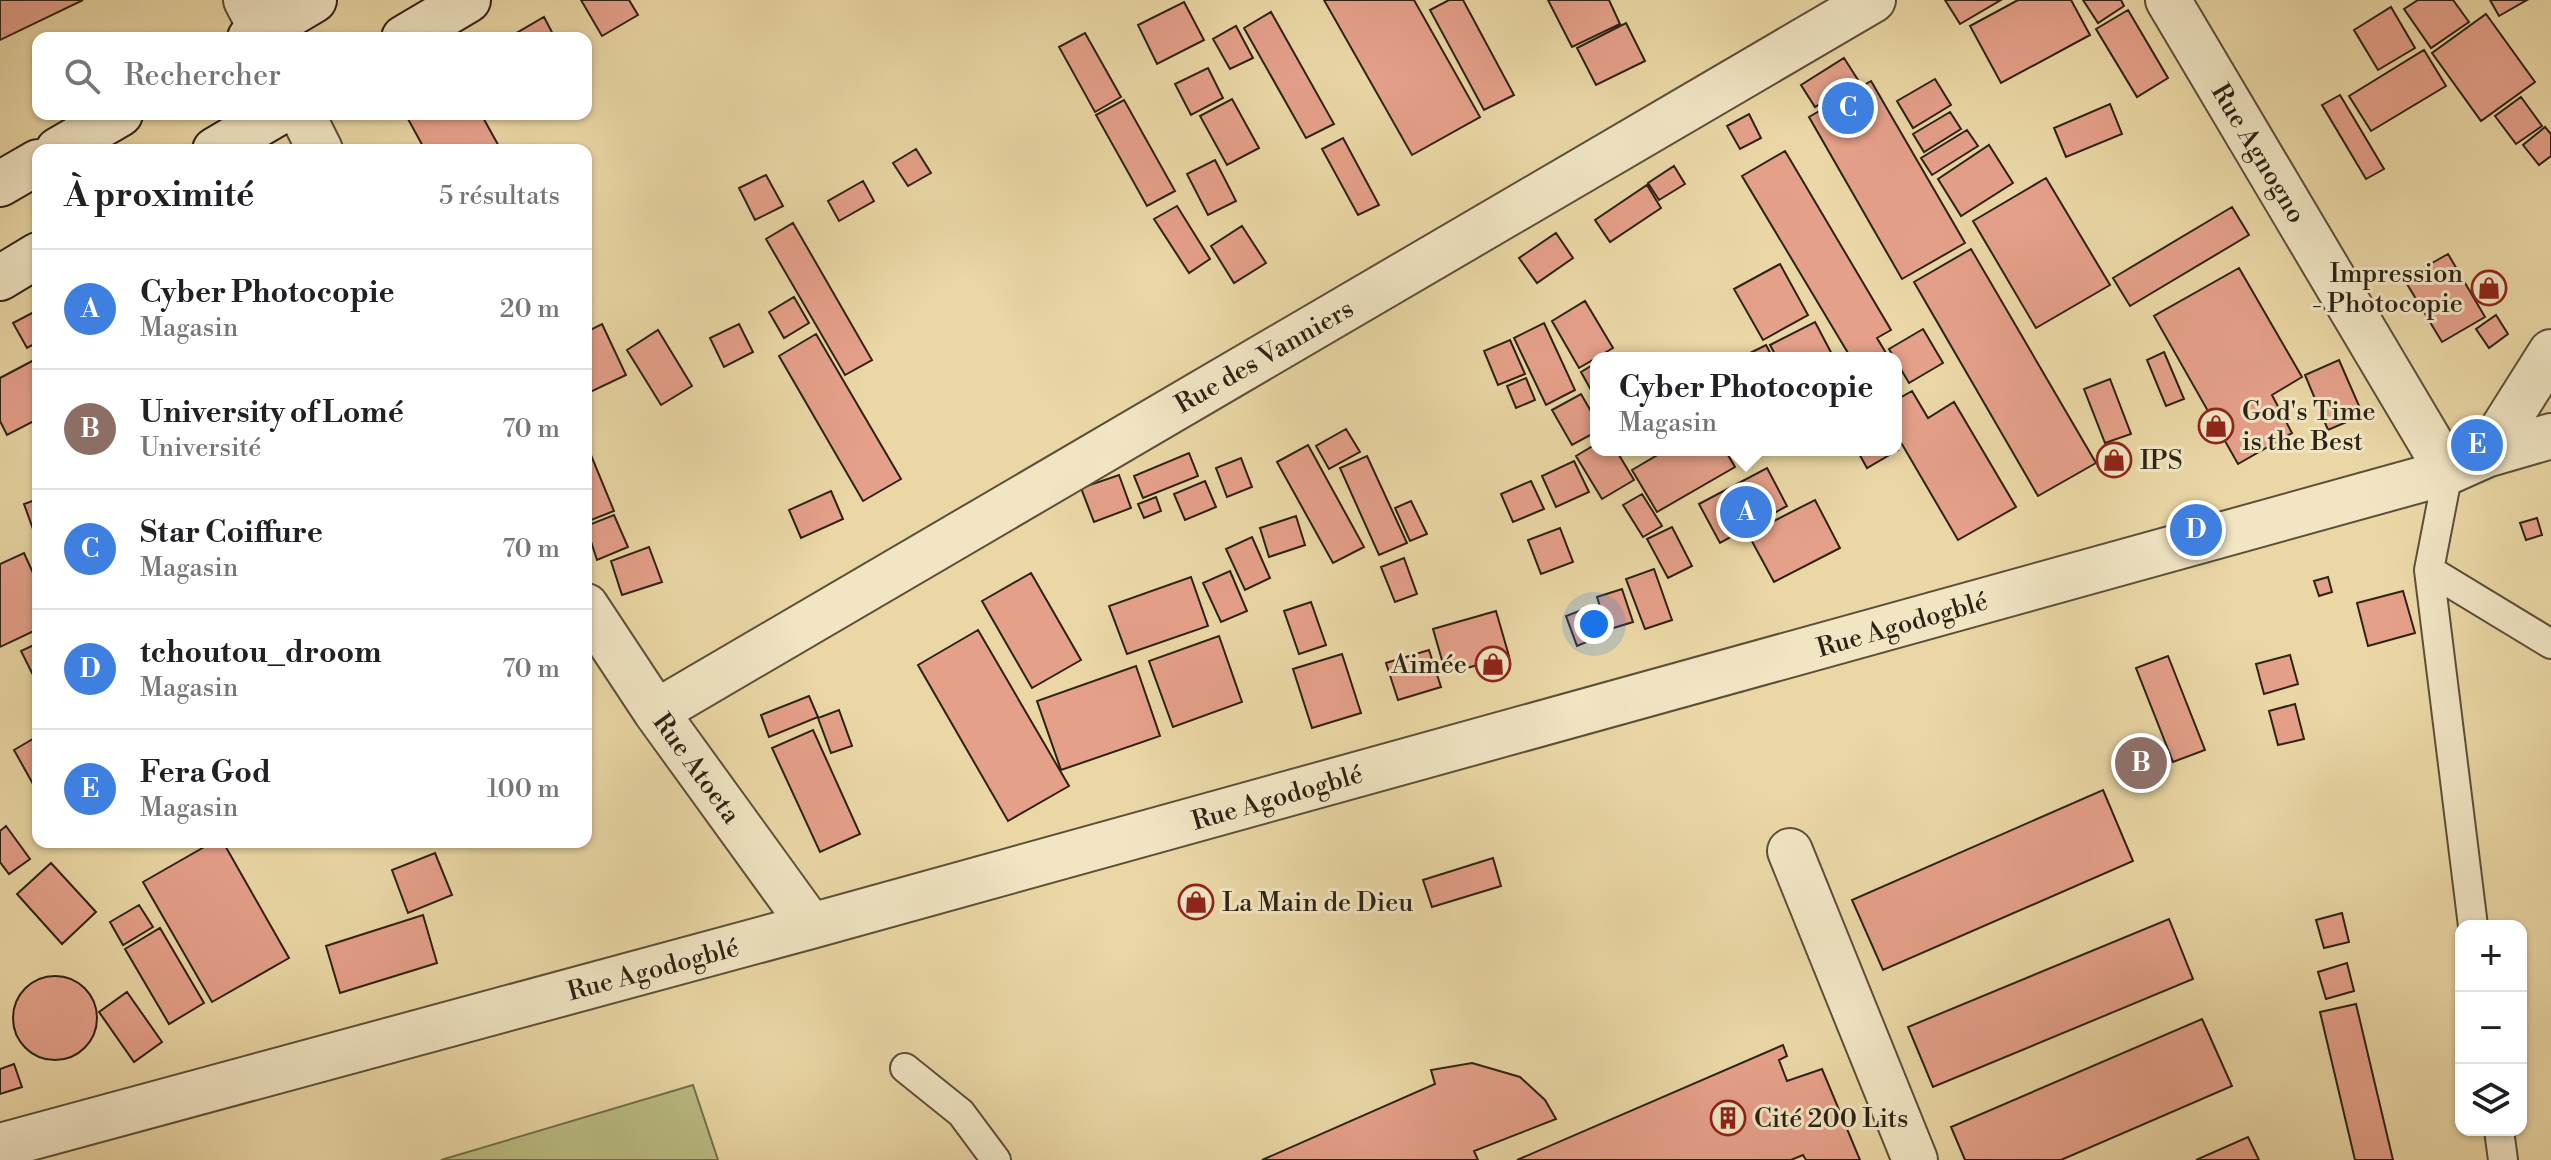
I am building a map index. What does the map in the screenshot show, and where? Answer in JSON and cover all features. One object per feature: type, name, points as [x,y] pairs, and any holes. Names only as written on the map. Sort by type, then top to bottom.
[{"type":"street","points":[[256,27],[314,0]]},
{"type":"street","points":[[414,32],[468,0]]},
{"type":"street","name":"Rue des Vanniers","points":[[656,712],[1873,0]]},
{"type":"street","name":"Rue Agnogno","points":[[2168,0],[2467,464]]},
{"type":"street","points":[[68,144],[110,120]]},
{"type":"street","points":[[236,144],[301,126]]},
{"type":"street","points":[[0,184],[32,165]]},
{"type":"street","points":[[0,278],[32,259]]},
{"type":"street","points":[[2467,464],[2551,352]]},
{"type":"street","name":"Rue Agodogblé","points":[[0,1146],[811,926],[2467,464],[2551,436]]},
{"type":"street","name":"Rue Atoeta","points":[[592,615],[656,712],[811,926]]},
{"type":"street","points":[[1790,851],[1915,1160]]},
{"type":"lane","points":[[2467,464],[2429,570],[2472,920]]},
{"type":"lane","points":[[2429,570],[2551,644]]},
{"type":"lane","points":[[905,1068],[961,1113],[996,1160]]},
{"type":"lane","points":[[2500,1136],[2503,1160]]},
{"type":"green space","points":[[693,1085],[718,1160],[441,1160]]},
{"type":"building","points":[[0,0],[83,0],[0,40]]},
{"type":"building","points":[[581,0],[629,0],[638,15],[602,36]]},
{"type":"building","points":[[1324,0],[1414,0],[1480,117],[1412,155]]},
{"type":"building","points":[[1449,0],[1463,0],[1514,95],[1484,110],[1430,10]]},
{"type":"building","points":[[1548,0],[1609,0],[1620,24],[1572,47]]},
{"type":"building","points":[[1945,0],[2001,0],[1960,24]]},
{"type":"building","points":[[2018,0],[2071,0],[2090,35],[2001,83],[1970,26]]},
{"type":"building","points":[[2083,0],[2121,0],[2124,6],[2098,23]]},
{"type":"building","points":[[2418,0],[2453,0],[2469,22],[2431,48],[2404,9]]},
{"type":"building","points":[[2490,0],[2527,0],[2499,16]]},
{"type":"building","points":[[1184,2],[1204,40],[1157,64],[1138,25]]},
{"type":"building","points":[[2391,7],[2415,48],[2378,70],[2354,30]]},
{"type":"building","points":[[2128,10],[2168,78],[2137,97],[2096,29]]},
{"type":"building","points":[[1271,12],[1334,124],[1306,138],[1244,28]]},
{"type":"building","points":[[2486,14],[2535,82],[2481,121],[2432,53]]},
{"type":"building","points":[[544,17],[552,32],[518,32]]},
{"type":"building","points":[[1626,23],[1645,61],[1596,85],[1577,48]]},
{"type":"building","points":[[1236,26],[1253,58],[1230,69],[1213,39]]},
{"type":"building","points":[[1085,33],[1121,97],[1095,112],[1059,47]]},
{"type":"building","points":[[2424,50],[2446,86],[2371,131],[2349,96]]},
{"type":"building","points":[[1844,58],[1858,80],[1815,107],[1801,85]]},
{"type":"building","points":[[1208,68],[1223,98],[1191,115],[1175,84]]},
{"type":"building","points":[[1935,79],[1951,105],[1913,128],[1897,101]]},
{"type":"building","points":[[1871,81],[1965,243],[1902,279],[1809,117]]},
{"type":"building","points":[[2340,95],[2384,169],[2366,179],[2322,105]]},
{"type":"building","points":[[2521,97],[2542,126],[2516,144],[2495,116]]},
{"type":"building","points":[[1232,99],[1259,148],[1227,165],[1200,116]]},
{"type":"building","points":[[1124,100],[1175,191],[1147,206],[1096,115]]},
{"type":"building","points":[[2110,104],[2122,134],[2066,157],[2054,128]]},
{"type":"building","points":[[1950,112],[1961,129],[1924,152],[1913,134]]},
{"type":"building","points":[[1749,114],[1761,138],[1740,149],[1727,126]]},
{"type":"building","points":[[409,120],[484,120],[498,144],[422,144]]},
{"type":"building","points":[[2545,127],[2551,134],[2551,156],[2539,165],[2523,145]]},
{"type":"building","points":[[1967,130],[1978,146],[1932,175],[1921,158]]},
{"type":"building","points":[[1343,138],[1379,205],[1358,215],[1322,149]]},
{"type":"building","points":[[1989,145],[2013,183],[1961,216],[1938,179]]},
{"type":"building","points":[[916,149],[931,173],[908,186],[893,163]]},
{"type":"building","points":[[1785,151],[1891,330],[1877,338],[1885,352],[1847,352],[1742,176]]},
{"type":"building","points":[[1215,160],[1236,201],[1208,215],[1187,174]]},
{"type":"building","points":[[1674,166],[1685,184],[1659,200],[1648,183]]},
{"type":"building","points":[[766,175],[783,206],[755,220],[739,188]]},
{"type":"building","points":[[2046,178],[2110,285],[2036,328],[1973,221]]},
{"type":"building","points":[[863,181],[874,201],[839,221],[828,201]]},
{"type":"building","points":[[1647,185],[1661,208],[1610,242],[1595,220]]},
{"type":"building","points":[[1177,206],[1210,259],[1189,273],[1154,219]]},
{"type":"building","points":[[2232,207],[2249,235],[2130,306],[2113,278]]},
{"type":"building","points":[[793,223],[872,360],[845,375],[766,239]]},
{"type":"building","points":[[1242,226],[1266,263],[1234,283],[1211,246]]},
{"type":"building","points":[[1556,233],[1573,258],[1537,283],[1519,258]]},
{"type":"building","points":[[1971,249],[2096,463],[2038,496],[1914,282]]},
{"type":"building","points":[[2448,254],[2485,317],[2442,342],[2404,279]]},
{"type":"building","points":[[1780,264],[1808,315],[1763,340],[1734,289]]},
{"type":"building","points":[[2239,268],[2302,377],[2272,395],[2292,433],[2238,464],[2154,316]]},
{"type":"building","points":[[794,297],[809,323],[784,338],[769,312]]},
{"type":"building","points":[[1585,301],[1613,348],[1606,352],[1590,352],[1590,362],[1579,368],[1552,321]]},
{"type":"building","points":[[32,313],[32,345],[27,348],[13,323]]},
{"type":"building","points":[[2496,315],[2508,334],[2489,348],[2476,329]]},
{"type":"building","points":[[1815,322],[1831,352],[1774,352],[1770,345]]},
{"type":"building","points":[[1544,323],[1575,390],[1546,405],[1514,338]]},
{"type":"building","points":[[602,324],[626,375],[592,391],[592,329]]},
{"type":"building","points":[[739,324],[753,352],[724,367],[710,338]]},
{"type":"building","points":[[1923,329],[1943,363],[1909,383],[1902,371],[1902,352],[1891,352],[1889,349]]},
{"type":"building","points":[[658,330],[692,386],[661,405],[627,350]]},
{"type":"building","points":[[816,334],[901,479],[863,501],[779,356]]},
{"type":"building","points":[[1510,340],[1525,374],[1498,385],[1484,351]]},
{"type":"building","points":[[1766,345],[1770,352],[1752,352]]},
{"type":"building","points":[[2164,352],[2184,399],[2166,406],[2147,360]]},
{"type":"building","points":[[2339,360],[2363,415],[2328,430],[2305,375]]},
{"type":"building","points":[[32,361],[32,422],[7,435],[0,421],[0,378]]},
{"type":"building","points":[[1590,367],[1590,388],[1581,372]]},
{"type":"building","points":[[1526,378],[1535,400],[1516,408],[1507,386]]},
{"type":"building","points":[[2110,379],[2131,434],[2105,443],[2084,389]]},
{"type":"building","points":[[1912,391],[1928,418],[1954,402],[2016,507],[1958,540],[1902,444],[1902,397]]},
{"type":"building","points":[[1581,394],[1590,410],[1590,435],[1572,445],[1552,410]]},
{"type":"building","points":[[1346,429],[1360,452],[1329,469],[1316,446]]},
{"type":"building","points":[[1308,445],[1364,547],[1333,563],[1277,462]]},
{"type":"building","points":[[1590,448],[1590,456],[1620,456],[1634,480],[1602,499],[1576,456]]},
{"type":"building","points":[[1189,453],[1198,476],[1143,498],[1134,476]]},
{"type":"building","points":[[1367,456],[1407,543],[1379,555],[1340,468]]},
{"type":"building","points":[[1656,456],[1729,456],[1735,467],[1657,512],[1632,470]]},
{"type":"building","points":[[1860,456],[1888,456],[1867,468]]},
{"type":"building","points":[[592,458],[614,511],[592,520]]},
{"type":"building","points":[[1241,458],[1252,487],[1227,497],[1216,468]]},
{"type":"building","points":[[1574,461],[1589,492],[1556,507],[1542,476]]},
{"type":"building","points":[[1767,468],[1787,506],[1720,543],[1699,504]]},
{"type":"building","points":[[1119,475],[1131,508],[1094,522],[1081,488]]},
{"type":"building","points":[[1205,481],[1216,507],[1185,520],[1174,494]]},
{"type":"building","points":[[1531,481],[1544,509],[1513,522],[1501,494]]},
{"type":"building","points":[[831,491],[843,519],[801,538],[789,510]]},
{"type":"building","points":[[1642,494],[1662,526],[1643,537],[1623,505]]},
{"type":"building","points":[[1156,497],[1161,511],[1144,518],[1138,504]]},
{"type":"building","points":[[1815,500],[1840,548],[1774,582],[1748,534]]},
{"type":"building","points":[[32,501],[32,526],[24,504]]},
{"type":"building","points":[[1411,501],[1427,534],[1410,541],[1395,508]]},
{"type":"building","points":[[614,515],[628,547],[597,560],[592,545],[592,524]]},
{"type":"building","points":[[1296,516],[1305,545],[1269,557],[1260,528]]},
{"type":"building","points":[[2537,518],[2542,535],[2526,540],[2520,523]]},
{"type":"building","points":[[1672,527],[1692,566],[1668,578],[1647,539]]},
{"type":"building","points":[[1560,528],[1573,562],[1541,574],[1528,540]]},
{"type":"building","points":[[1252,537],[1270,578],[1245,590],[1226,549]]},
{"type":"building","points":[[649,547],[662,582],[622,595],[611,561]]},
{"type":"building","points":[[24,553],[32,571],[32,632],[0,647],[0,564]]},
{"type":"building","points":[[1404,558],[1417,594],[1395,602],[1381,567]]},
{"type":"building","points":[[1654,569],[1672,620],[1645,629],[1626,579]]},
{"type":"building","points":[[1230,571],[1247,611],[1221,622],[1203,583]]},
{"type":"building","points":[[1031,573],[1081,660],[1032,688],[982,601]]},
{"type":"building","points":[[1191,577],[1208,626],[1127,654],[1109,606]]},
{"type":"building","points":[[2328,577],[2332,592],[2319,596],[2314,581]]},
{"type":"building","points":[[1622,589],[1633,622],[1607,630],[1597,597]]},
{"type":"building","points":[[2403,591],[2415,633],[2368,646],[2357,603]]},
{"type":"building","points":[[1311,602],[1326,645],[1299,654],[1284,611]]},
{"type":"building","points":[[1587,608],[1599,637],[1577,646],[1566,616]]},
{"type":"building","points":[[1496,611],[1509,656],[1446,674],[1433,629]]},
{"type":"building","points":[[978,630],[1069,786],[1008,821],[918,665]]},
{"type":"building","points":[[1219,636],[1242,702],[1173,727],[1149,661]]},
{"type":"building","points":[[32,646],[32,673],[21,651]]},
{"type":"building","points":[[1429,650],[1441,687],[1398,700],[1386,663]]},
{"type":"building","points":[[1342,654],[1361,713],[1312,728],[1293,669]]},
{"type":"building","points":[[2290,655],[2298,684],[2264,694],[2256,664]]},
{"type":"building","points":[[2168,656],[2205,750],[2173,762],[2136,668]]},
{"type":"building","points":[[1136,666],[1160,736],[1061,770],[1037,701]]},
{"type":"building","points":[[809,696],[818,717],[769,737],[761,715]]},
{"type":"building","points":[[2295,704],[2304,739],[2278,745],[2269,711]]},
{"type":"building","points":[[839,710],[852,746],[831,753],[818,718]]},
{"type":"building","points":[[813,730],[860,834],[820,852],[772,748]]},
{"type":"building","points":[[32,740],[32,782],[14,750]]},
{"type":"building","points":[[2103,790],[2133,861],[1883,970],[1852,900]]},
{"type":"building","points":[[6,826],[30,859],[9,874],[0,862],[0,831]]},
{"type":"building","points":[[202,848],[226,848],[289,958],[212,1002],[143,882]]},
{"type":"building","points":[[435,853],[452,895],[408,913],[392,870]]},
{"type":"building","points":[[1493,858],[1501,886],[1432,907],[1423,880]]},
{"type":"building","points":[[51,863],[96,912],[62,944],[17,894]]},
{"type":"building","points":[[139,905],[153,927],[123,945],[110,922]]},
{"type":"building","points":[[2342,913],[2349,942],[2324,948],[2316,920]]},
{"type":"building","points":[[423,915],[437,963],[340,993],[326,946]]},
{"type":"building","points":[[2169,919],[2193,979],[1933,1087],[1908,1027]]},
{"type":"building","points":[[160,928],[204,1003],[169,1024],[125,949]]},
{"type":"building","points":[[2347,963],[2354,991],[2326,999],[2318,972]]},
{"type":"building","points":[[47,976],[63,976],[79,983],[90,994],[97,1018],[94,1034],[85,1048],[63,1060],[47,1060],[31,1053],[20,1042],[13,1026],[13,1010],[20,994],[31,983]]},
{"type":"building","points":[[127,992],[162,1042],[134,1062],[99,1012]]},
{"type":"building","points":[[2356,1004],[2393,1160],[2355,1160],[2320,1012]]},
{"type":"building","points":[[2202,1019],[2232,1086],[2061,1160],[1965,1160],[1951,1127]]},
{"type":"building","name":"Cité 200 Lits","points":[[1783,1045],[1787,1056],[1779,1060],[1787,1081],[1822,1069],[1860,1160],[1806,1160],[1803,1155],[1791,1160],[1517,1160]]},
{"type":"building","points":[[1472,1063],[1520,1077],[1545,1100],[1556,1119],[1474,1151],[1478,1160],[1262,1160],[1435,1084],[1431,1070]]},
{"type":"building","points":[[14,1064],[22,1087],[0,1094],[0,1069]]},
{"type":"building","points":[[2248,1137],[2259,1160],[2196,1160]]},
{"type":"place","name":"Star Coiffure","points":[[1848,108]]},
{"type":"place","name":"Impression - Photocopie","points":[[2489,288]]},
{"type":"place","name":"God's Time is the Best","points":[[2216,426]]},
{"type":"place","name":"Fera God","points":[[2477,445]]},
{"type":"place","name":"IPS","points":[[2114,460]]},
{"type":"place","name":"Cyber Photocopie","points":[[1746,512]]},
{"type":"place","name":"tchoutou_droom","points":[[2196,530]]},
{"type":"place","name":"Aimée","points":[[1493,664]]},
{"type":"place","name":"University of Lomé","points":[[2141,763]]},
{"type":"place","name":"La Main de Dieu","points":[[1196,902]]},
{"type":"place","name":"Cité 200 Lits","points":[[1728,1118]]}]
